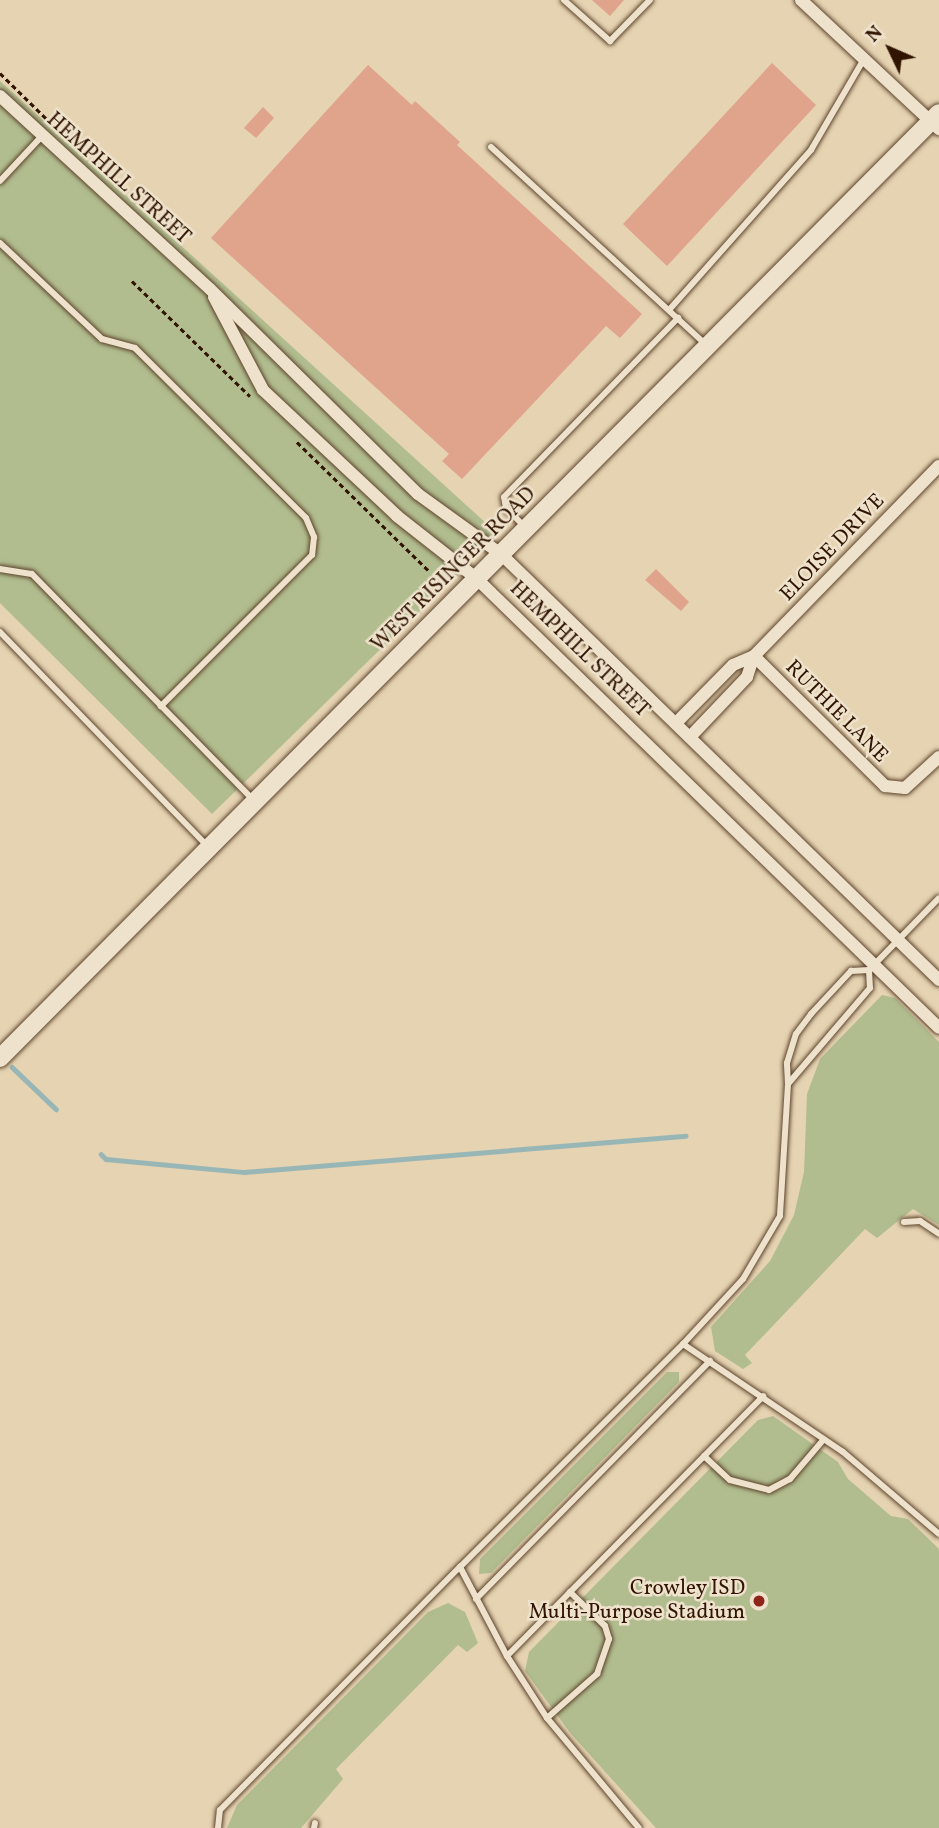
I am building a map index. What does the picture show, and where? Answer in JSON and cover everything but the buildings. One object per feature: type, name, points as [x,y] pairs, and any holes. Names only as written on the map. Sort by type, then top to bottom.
[{"type":"street","points":[[801,0],[936,121]]},
{"type":"street","name":"HEMPHILL STREET","points":[[0,96],[210,289],[418,494],[501,554],[939,980]]},
{"type":"street","name":"WEST RISINGER ROAD","points":[[0,1058],[707,346],[936,121]]},
{"type":"street","name":"HEMPHILL STREET","points":[[210,289],[247,369],[263,390],[397,516],[477,579],[939,1028]]},
{"type":"street","name":"ELOISE DRIVE","points":[[676,723],[733,666],[754,656],[939,466]]},
{"type":"street","name":"ELOISE DRIVE","points":[[690,737],[747,677],[754,656]]},
{"type":"street","name":"RUTHIE LANE","points":[[754,656],[873,778],[895,789],[914,782],[939,757]]},
{"type":"lane","points":[[564,0],[610,41],[650,0]]},
{"type":"lane","points":[[669,310],[811,150],[865,58]]},
{"type":"lane","points":[[0,181],[42,136]]},
{"type":"lane","points":[[491,147],[707,346]]},
{"type":"lane","points":[[0,243],[102,339],[135,348],[306,518],[314,537],[312,555],[161,706]]},
{"type":"lane","points":[[527,528],[506,508],[505,497],[678,318]]},
{"type":"lane","points":[[0,569],[32,574],[255,802]]},
{"type":"lane","points":[[0,632],[209,848]]},
{"type":"lane","points":[[218,1828],[220,1810],[683,1344],[743,1279],[780,1216],[787,1063],[796,1034],[851,971],[873,966],[939,898]]},
{"type":"lane","points":[[788,1084],[870,988],[873,966]]},
{"type":"lane","points":[[904,1222],[920,1221],[939,1234]]},
{"type":"lane","points":[[683,1344],[824,1438],[938,1530]]},
{"type":"lane","points":[[476,1600],[710,1361]]},
{"type":"lane","points":[[507,1656],[763,1396]]},
{"type":"lane","points":[[704,1456],[730,1480],[769,1490],[790,1479],[824,1438]]},
{"type":"lane","points":[[460,1567],[507,1656],[547,1717],[639,1828]]},
{"type":"lane","points":[[547,1717],[597,1674],[609,1639],[605,1626],[570,1592]]},
{"type":"green space","points":[[0,81],[498,534],[212,814],[0,603]]},
{"type":"green space","points":[[882,995],[895,998],[939,1042],[939,1225],[913,1209],[877,1238],[865,1229],[745,1355],[752,1363],[743,1369],[715,1351],[711,1327],[770,1261],[794,1215],[804,1172],[807,1094],[820,1059]]},
{"type":"green space","points":[[667,1372],[679,1372],[679,1382],[491,1573],[479,1574],[480,1559]]},
{"type":"green space","name":"Crowley ISD Multi-Purpose Stadium","points":[[773,1416],[838,1462],[848,1479],[891,1516],[908,1519],[939,1549],[939,1828],[656,1828],[571,1734],[525,1671],[529,1652],[758,1420]]},
{"type":"green space","points":[[448,1603],[465,1612],[478,1643],[467,1652],[458,1645],[336,1769],[343,1779],[301,1828],[227,1828],[237,1805],[428,1612]]},
{"type":"waterway","points":[[12,1067],[56,1109]]},
{"type":"waterway","points":[[101,1154],[106,1159],[244,1172],[686,1136]]},
{"type":"place","name":"Crowley ISD Multi-Purpose Stadium","points":[[759,1601]]}]
